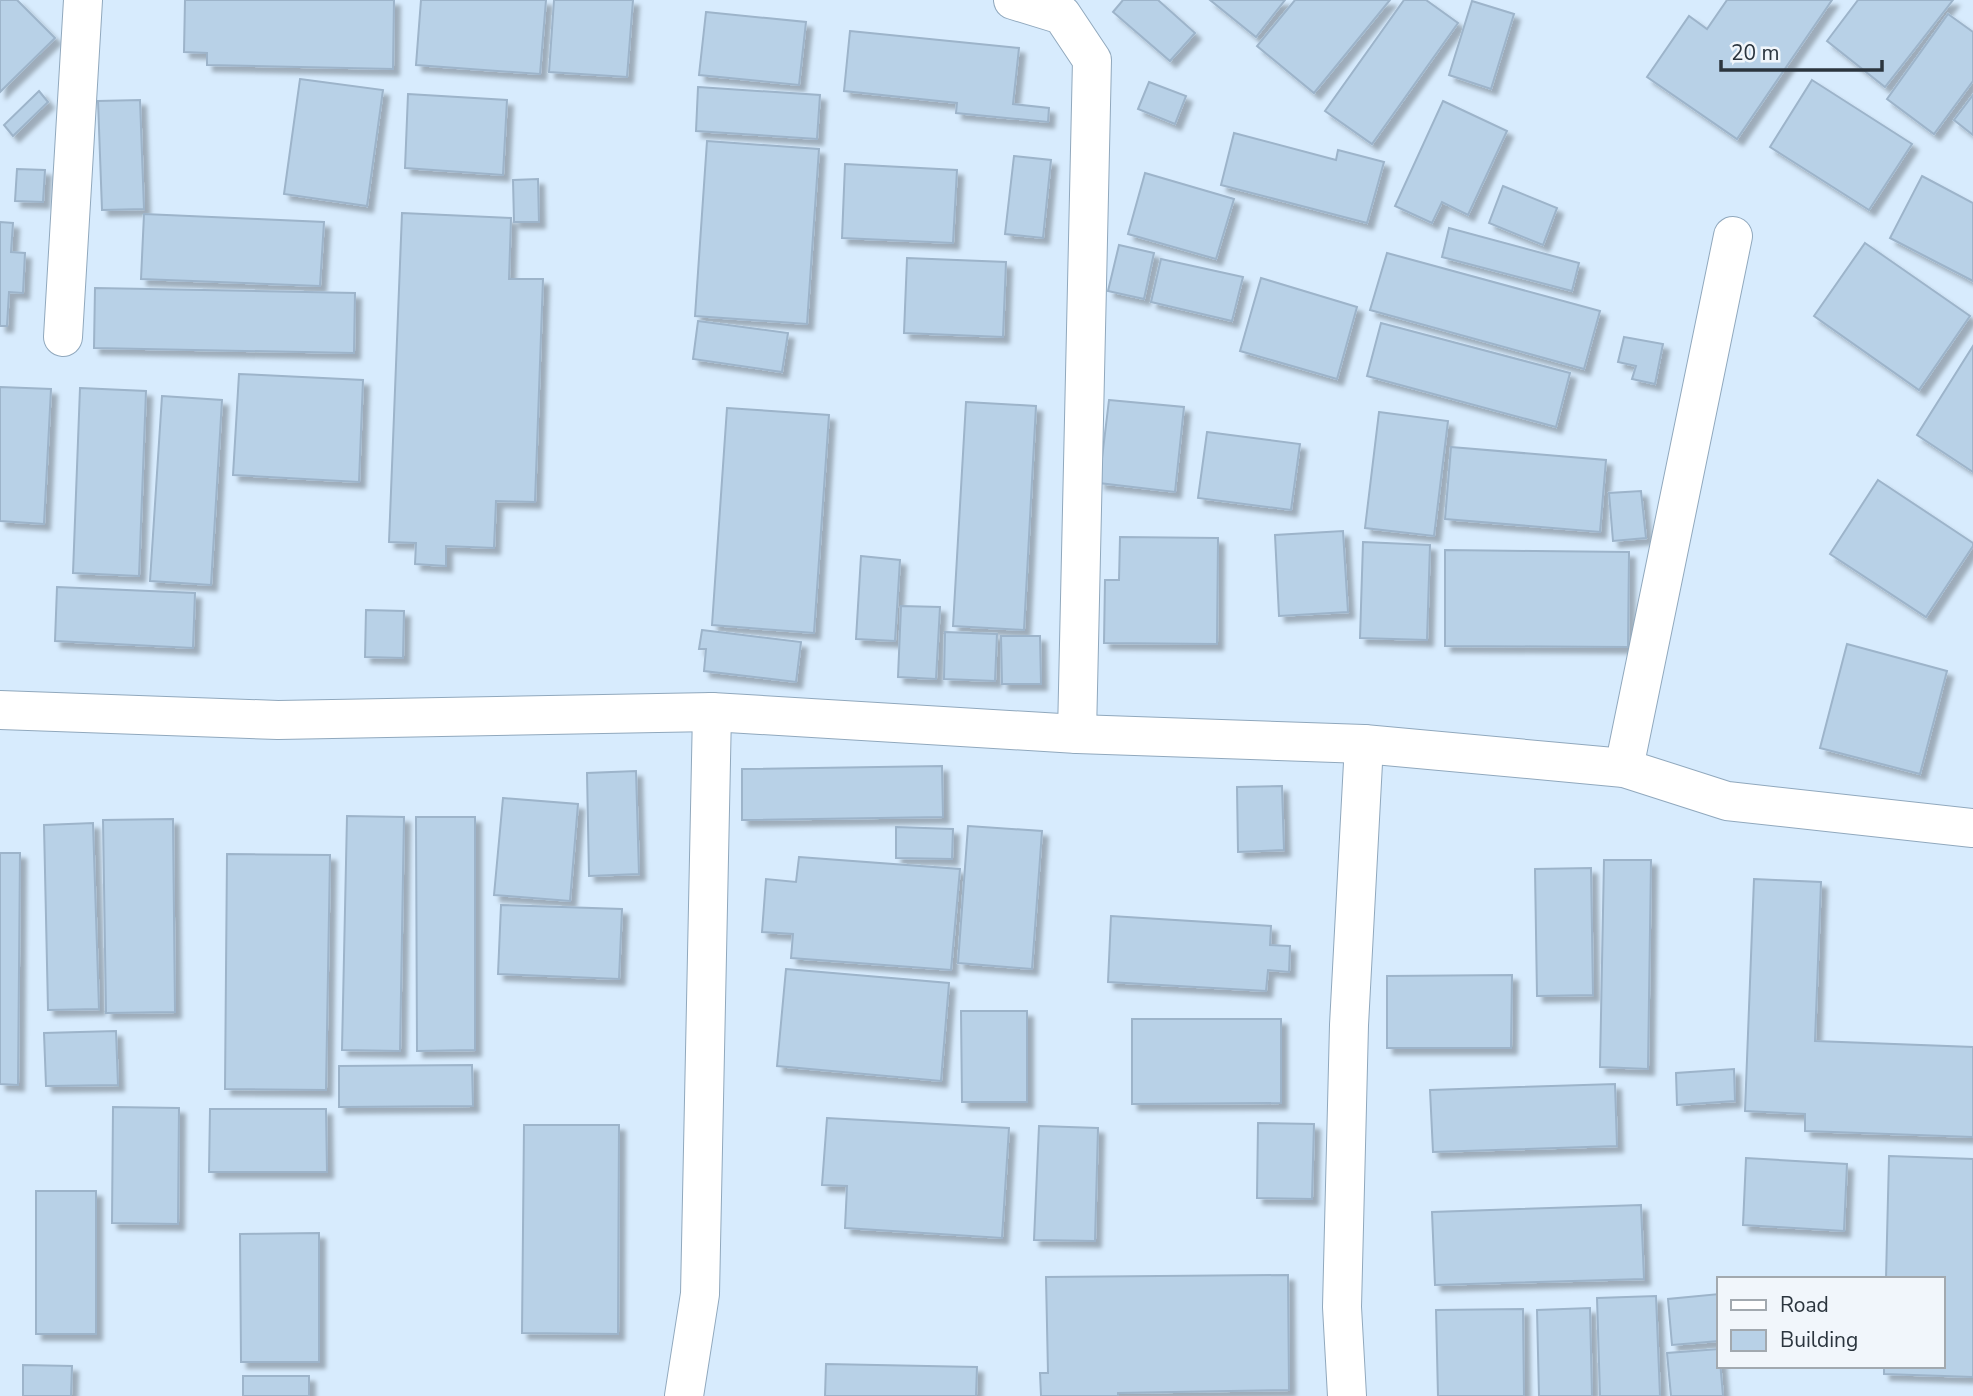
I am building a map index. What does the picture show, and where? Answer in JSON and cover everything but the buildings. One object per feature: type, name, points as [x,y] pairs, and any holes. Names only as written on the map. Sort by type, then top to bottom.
[{"type":"street","points":[[63,337],[83,0]]},
{"type":"street","points":[[1013,0],[1062,15],[1093,60],[1077,734]]},
{"type":"street","points":[[1623,768],[1733,236]]},
{"type":"street","points":[[0,710],[278,720],[712,712],[1077,734],[1364,744],[1623,768],[1727,801],[1973,828]]},
{"type":"street","points":[[684,1396],[700,1294],[712,712]]},
{"type":"street","points":[[1347,1396],[1342,1307],[1349,1025],[1364,744]]}]
